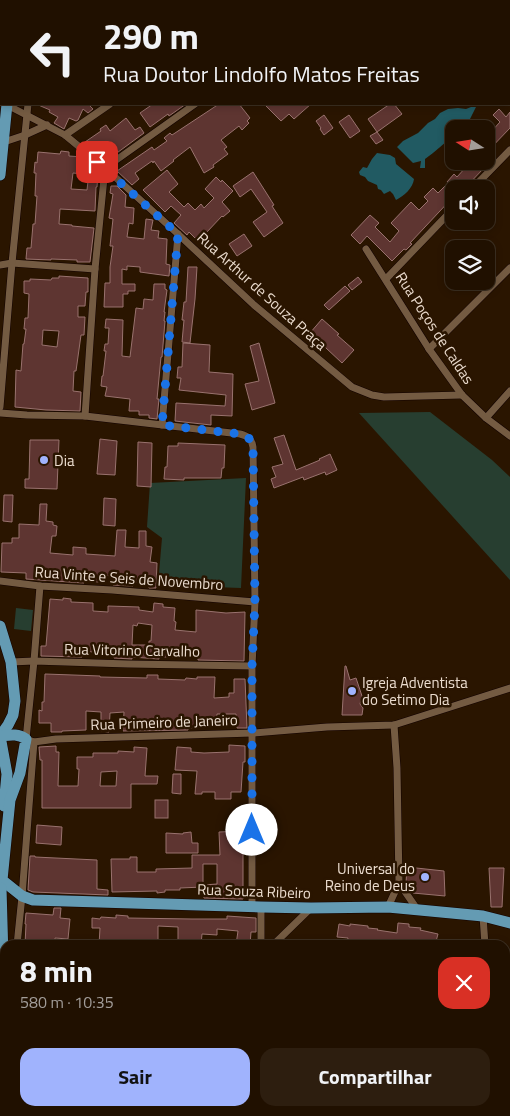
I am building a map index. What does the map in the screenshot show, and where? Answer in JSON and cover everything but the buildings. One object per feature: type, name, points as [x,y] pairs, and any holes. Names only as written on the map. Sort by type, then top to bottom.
[{"type":"main road","points":[[0,175],[7,105]]},
{"type":"main road","points":[[0,626],[11,662],[14,701],[13,715],[8,726],[0,736],[7,774],[3,820],[0,831]]},
{"type":"main road","points":[[0,736],[13,734],[30,740],[10,800],[1,883],[2,940]]},
{"type":"main road","name":"Rua Souza Ribeiro","points":[[1,883],[22,896],[33,900],[256,907],[388,907],[483,916],[510,923]]},
{"type":"street","name":"Rua Arthur de Souza Praça","points":[[9,105],[66,135],[105,168],[254,304],[352,387],[372,395],[384,396],[462,395]]},
{"type":"street","points":[[0,407],[28,105]]},
{"type":"street","points":[[66,135],[109,105]]},
{"type":"street","points":[[85,416],[95,268],[105,168],[194,105]]},
{"type":"street","points":[[2,142],[25,135],[47,125]]},
{"type":"street","points":[[482,180],[508,155]]},
{"type":"street","points":[[386,279],[445,217]]},
{"type":"street","points":[[162,425],[178,234]]},
{"type":"street","name":"Rua Poços de Caldas","points":[[366,248],[428,349],[462,395],[486,418],[510,436]]},
{"type":"street","points":[[0,265],[12,263],[95,268]]},
{"type":"street","points":[[428,349],[510,268]]},
{"type":"street","points":[[486,418],[510,392]]},
{"type":"street","points":[[0,413],[85,416],[240,434],[249,438],[252,442],[255,602],[252,666],[252,733],[256,907],[261,940]]},
{"type":"street","name":"Rua Vinte e Seis de Novembro","points":[[0,581],[40,586],[255,602]]},
{"type":"street","points":[[18,940],[22,896],[34,661],[40,586]]},
{"type":"street","name":"Rua Vitorino Carvalho","points":[[11,662],[252,666]]},
{"type":"street","points":[[388,907],[399,883],[397,768],[394,725],[510,688]]},
{"type":"street","name":"Rua Primeiro de Janeiro","points":[[30,740],[252,733],[327,727],[394,725]]},
{"type":"street","points":[[399,883],[417,909]]},
{"type":"street","points":[[278,940],[311,908]]},
{"type":"street","points":[[483,916],[485,940]]},
{"type":"green space","points":[[430,412],[492,460],[510,477],[510,580],[359,413]]},
{"type":"green space","points":[[246,478],[241,588],[158,585],[162,538],[147,527],[150,483]]},
{"type":"green space","points":[[16,608],[33,610],[31,631],[14,629]]},
{"type":"water","points":[[476,107],[470,120],[445,120],[445,142],[425,159],[425,168],[420,168],[421,161],[413,163],[397,147],[403,141],[418,133],[440,113],[448,109]]},
{"type":"water","points":[[377,153],[390,155],[395,158],[396,164],[414,179],[408,191],[396,200],[390,191],[384,194],[378,189],[377,185],[360,175],[359,172],[363,167],[367,168]]},
{"type":"place","name":"Dia","points":[[44,460]]},
{"type":"place","name":"Igreja Adventista do Setimo Dia","points":[[352,691]]},
{"type":"place","name":"Universal do Reino de Deus","points":[[425,877]]},
{"type":"route","points":[[97,162],[178,234],[162,425],[240,434],[249,438],[252,442],[255,602],[252,666],[252,830]]}]
